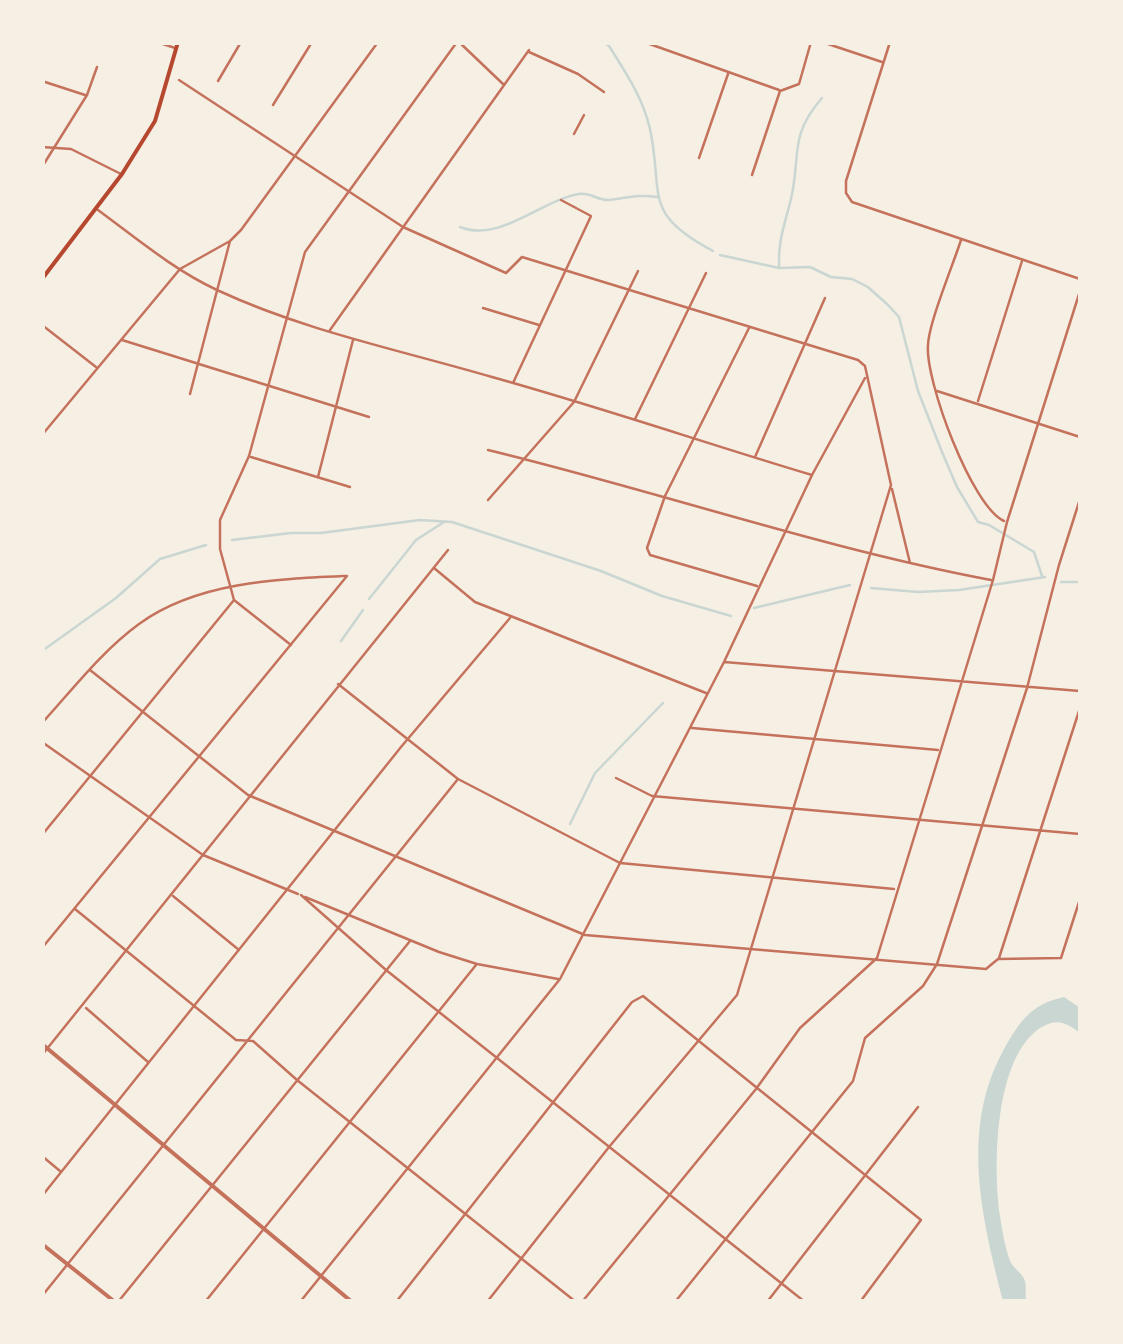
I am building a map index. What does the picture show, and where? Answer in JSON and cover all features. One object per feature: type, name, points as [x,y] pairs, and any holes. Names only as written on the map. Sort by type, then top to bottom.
[{"type":"main road","points":[[42,279],[122,174],[155,121],[177,45]]},
{"type":"street","points":[[158,42],[177,45]]},
{"type":"street","points":[[218,80],[241,42]]},
{"type":"street","points":[[42,434],[180,270],[230,241],[378,42]]},
{"type":"street","points":[[290,645],[234,600],[220,548],[220,520],[248,456],[305,252],[458,42],[504,85]]},
{"type":"street","points":[[644,42],[780,91],[799,84],[811,42]]},
{"type":"street","points":[[822,42],[884,62]]},
{"type":"street","points":[[890,42],[846,182],[846,193],[852,202],[1080,278]]},
{"type":"street","points":[[273,106],[309,44]]},
{"type":"street","points":[[329,332],[528,51],[578,74],[604,92]]},
{"type":"street","points":[[42,167],[87,95],[97,68]]},
{"type":"street","points":[[700,158],[728,73]]},
{"type":"street","points":[[42,80],[87,95]]},
{"type":"street","points":[[179,80],[403,227],[506,273],[522,257],[862,362],[911,565]]},
{"type":"street","points":[[752,175],[780,91]]},
{"type":"street","points":[[574,134],[584,115]]},
{"type":"street","points":[[42,147],[71,149],[122,174]]},
{"type":"street","points":[[514,383],[591,216],[562,200]]},
{"type":"street","points":[[96,209],[180,270],[218,290],[329,332],[514,383],[812,475]]},
{"type":"street","points":[[962,239],[928,343],[935,390],[948,435],[990,508],[997,518],[1007,522]]},
{"type":"street","points":[[190,394],[230,241]]},
{"type":"street","points":[[978,403],[1023,259]]},
{"type":"street","points":[[488,500],[574,402],[638,271]]},
{"type":"street","points":[[635,420],[706,273]]},
{"type":"street","points":[[74,909],[236,1040],[253,1041],[579,1302],[756,1089],[800,1028],[877,958],[1080,292]]},
{"type":"street","points":[[755,458],[825,298]]},
{"type":"street","points":[[482,308],[540,326]]},
{"type":"street","points":[[42,324],[96,367]]},
{"type":"street","points":[[749,328],[647,543],[650,554],[758,586]]},
{"type":"street","points":[[318,477],[354,339]]},
{"type":"street","points":[[120,340],[368,417]]},
{"type":"street","points":[[300,1302],[560,979],[724,662],[812,475],[865,378]]},
{"type":"street","points":[[935,390],[1080,438]]},
{"type":"street","points":[[488,450],[666,496],[786,533],[911,565],[993,580]]},
{"type":"street","points":[[248,456],[350,487]]},
{"type":"street","points":[[487,1302],[609,1147],[737,995],[891,486]]},
{"type":"street","points":[[675,1302],[853,1081],[865,1038],[923,986],[937,964],[1027,688],[1058,565],[1080,499]]},
{"type":"street","points":[[42,1054],[174,896],[248,795],[448,550]]},
{"type":"street","points":[[434,568],[475,602],[510,618],[708,693]]},
{"type":"street","points":[[42,723],[90,670],[133,629],[153,616],[192,598],[232,588],[266,581],[347,576],[42,948]]},
{"type":"street","points":[[42,834],[234,600]]},
{"type":"street","points":[[42,1196],[407,740],[510,618]]},
{"type":"street","points":[[724,662],[1080,691]]},
{"type":"street","points":[[90,670],[248,795],[585,935],[986,969],[998,959],[1080,708]]},
{"type":"street","points":[[338,684],[458,780],[620,863],[896,890]]},
{"type":"street","points":[[689,727],[939,750]]},
{"type":"street","points":[[42,742],[203,855],[477,964],[560,979]]},
{"type":"street","points":[[616,778],[652,796],[1080,834]]},
{"type":"street","points":[[42,1296],[458,780]]},
{"type":"street","points":[[300,895],[386,970],[804,1302]]},
{"type":"street","points":[[174,896],[240,952]]},
{"type":"street","points":[[998,959],[1061,958],[1080,898]]},
{"type":"street","points":[[42,1244],[116,1302],[410,940]]},
{"type":"street","points":[[206,1302],[477,964]]},
{"type":"street","points":[[396,1302],[632,1002],[643,996],[921,1220],[860,1302]]},
{"type":"street","points":[[84,1006],[149,1063]]},
{"type":"street","points":[[45,1046],[352,1302]]},
{"type":"street","points":[[766,1302],[918,1107]]},
{"type":"street","points":[[42,1156],[62,1172]]},
{"type":"shaded area","points":[[1064,997],[1080,1008],[1080,1033],[1061,1023],[1040,1028],[1013,1063],[1005,1088],[997,1143],[998,1195],[1007,1250],[1011,1263],[1025,1281],[1026,1301],[1003,1301],[982,1207],[982,1112],[990,1081],[1015,1031],[1034,1010]]},
{"type":"waterway","points":[[603,42],[622,66],[643,107],[665,213],[690,238],[713,251]]},
{"type":"waterway","points":[[779,266],[800,137],[822,98]]},
{"type":"waterway","points":[[460,227],[490,230],[579,194],[605,200],[657,197]]},
{"type":"waterway","points":[[720,255],[779,268],[810,267],[831,277],[852,279],[888,305],[899,317],[918,391],[957,487],[978,522],[1034,552],[1042,576]]},
{"type":"waterway","points":[[232,540],[420,520],[452,522],[601,571],[662,596],[731,616]]},
{"type":"waterway","points":[[369,599],[416,540],[444,522]]},
{"type":"waterway","points":[[42,651],[116,598],[160,559],[206,545]]},
{"type":"waterway","points":[[871,588],[959,590],[1045,577]]},
{"type":"waterway","points":[[1061,582],[1080,582]]},
{"type":"waterway","points":[[754,608],[850,585]]},
{"type":"waterway","points":[[341,641],[363,610]]},
{"type":"waterway","points":[[570,824],[595,773],[663,703]]}]
